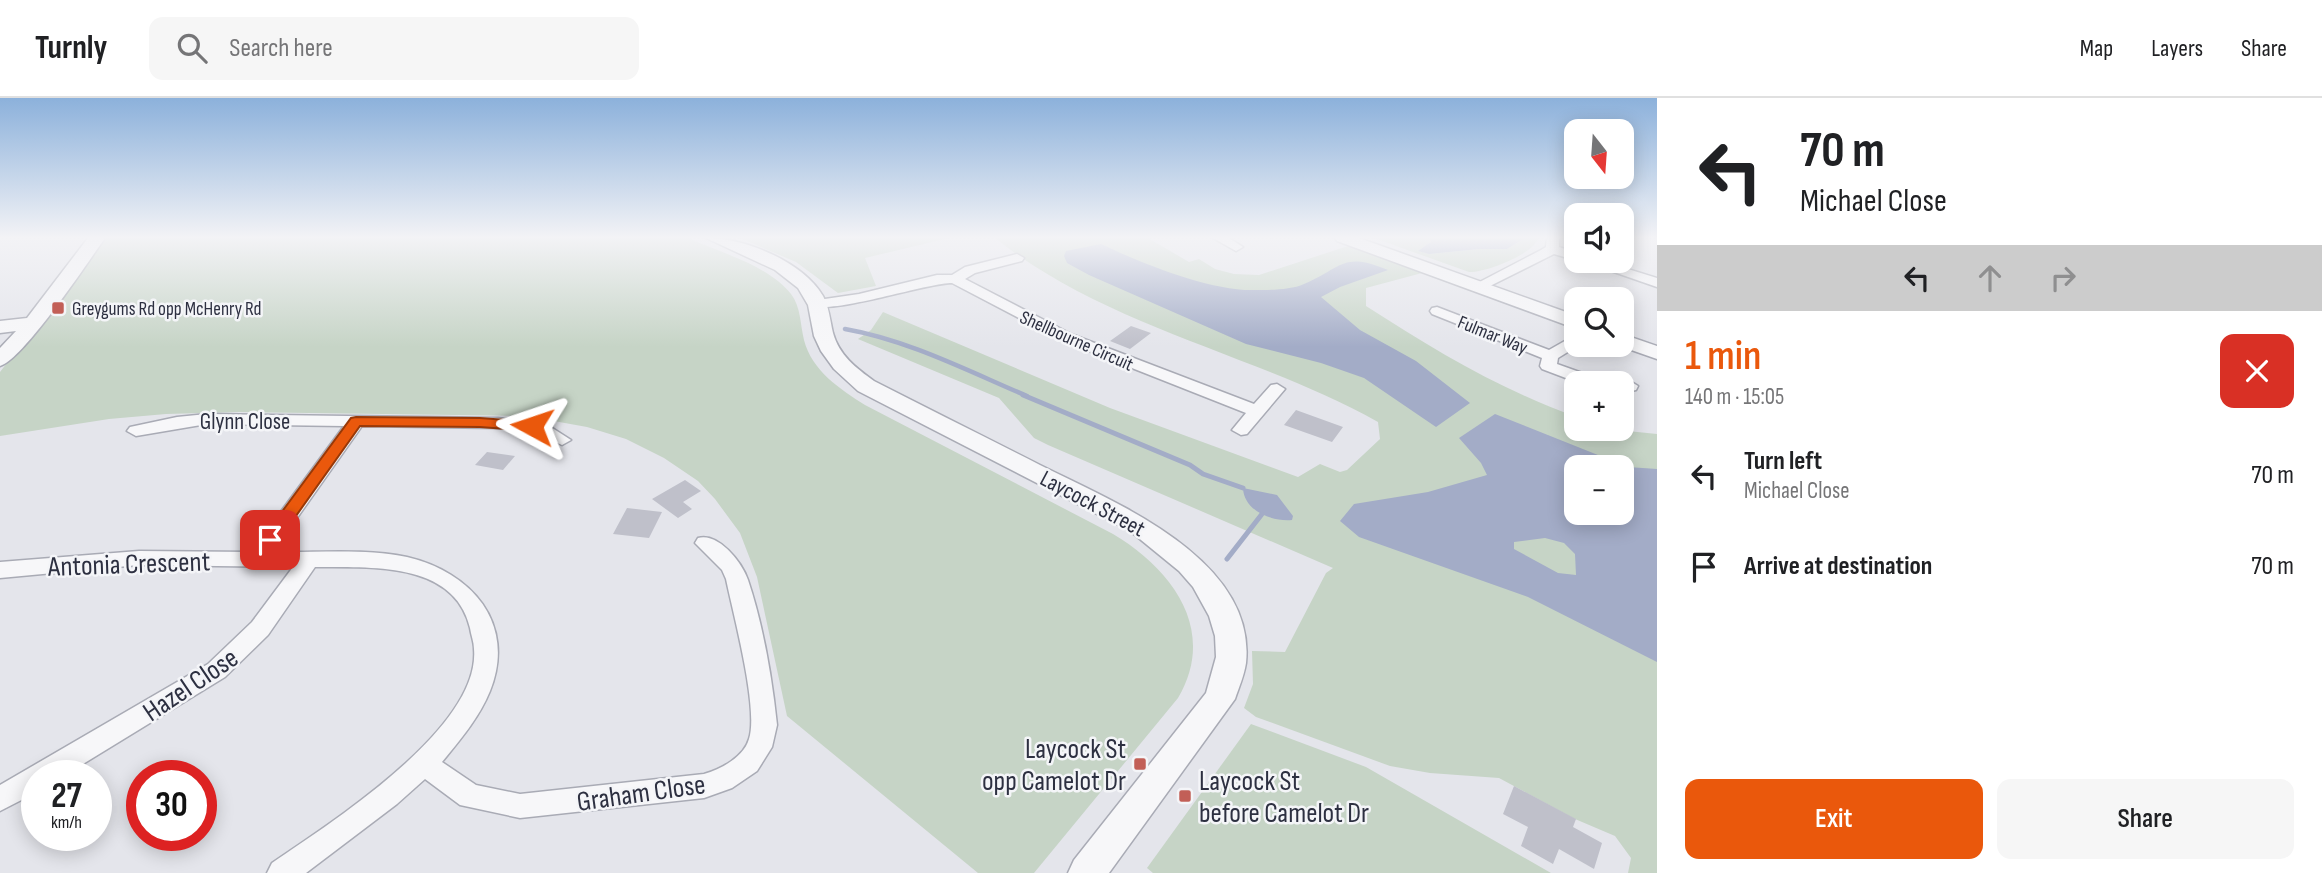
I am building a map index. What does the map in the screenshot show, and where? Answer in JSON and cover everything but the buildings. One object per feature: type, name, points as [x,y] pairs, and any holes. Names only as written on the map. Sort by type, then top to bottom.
[{"type":"street","points":[[0,360],[33,323],[70,274]]},
{"type":"street","name":"Laycock Street","points":[[791,274],[811,292],[818,304],[830,349],[850,374],[866,386],[1159,538],[1192,566],[1217,601],[1225,620],[1231,657],[1219,699],[1087,873]]},
{"type":"street","points":[[818,304],[859,298],[937,279],[955,279],[963,274]]},
{"type":"street","points":[[1450,274],[1564,313]]},
{"type":"street","points":[[1480,285],[1499,274]]},
{"type":"street","points":[[1630,274],[1657,283]]},
{"type":"street","name":"Shellbourne Circuit","points":[[955,279],[1066,337],[1256,411]]},
{"type":"street","points":[[1480,285],[1564,318]]},
{"type":"street","name":"Fulmar Way","points":[[1437,311],[1550,356]]},
{"type":"street","points":[[0,327],[33,323]]},
{"type":"street","points":[[1634,338],[1657,346]]},
{"type":"street","points":[[1634,344],[1657,352]]},
{"type":"street","name":"Fulmar Way","points":[[1564,347],[1550,356],[1548,366],[1564,372]]},
{"type":"street","points":[[1241,430],[1277,389]]},
{"type":"street","name":"Glynn Close","points":[[136,431],[198,420],[510,424],[547,430],[562,440]]},
{"type":"street","points":[[256,560],[356,422]]},
{"type":"street","name":"Graham Close","points":[[425,765],[470,796],[520,806],[704,786],[726,779],[742,768],[761,745],[764,720],[737,579],[724,558],[705,543]]},
{"type":"street","name":"Antonia Crescent","points":[[0,570],[106,559],[382,561],[409,565],[454,585],[474,607],[485,641],[484,665],[478,688],[456,728],[425,765],[282,873]]},
{"type":"street","name":"Hazel Close","points":[[68,760],[198,684],[222,667],[266,625],[308,561]]},
{"type":"street","points":[[0,799],[21,787]]},
{"type":"green space","points":[[76,274],[769,274],[791,294],[797,304],[804,340],[813,361],[828,378],[846,392],[865,405],[1113,534],[1154,565],[1183,604],[1191,625],[1193,649],[1189,673],[1178,698],[1034,873],[978,873],[787,716],[757,577],[740,533],[698,481],[664,458],[626,439],[587,427],[526,416],[239,412],[166,414],[109,419],[0,436],[0,372]]},
{"type":"green space","points":[[812,274],[871,274],[876,286],[838,293]]},
{"type":"green space","points":[[1048,274],[1418,274],[1366,288],[1366,306],[1468,368],[1564,412],[1564,441],[1634,441],[1634,432],[1657,434],[1657,873],[1628,873],[1631,858],[1615,836],[1575,819],[1499,778],[1430,773],[1390,766],[1256,717],[1244,708],[1253,684],[1252,651],[1285,652],[1326,573],[1333,568],[1048,445],[1034,438],[999,398],[858,339],[871,330],[883,312],[1110,408],[1298,477],[1320,464],[1340,472],[1347,470],[1380,439],[1378,422],[1331,398],[1133,318]]},
{"type":"green space","points":[[1251,724],[1366,767],[1551,873],[1153,873],[1147,868]]},
{"type":"water","points":[[1175,274],[1219,286],[1268,290],[1304,284],[1324,274],[1376,274],[1321,297],[1360,330],[1416,361],[1470,403],[1436,427],[1364,378],[1321,363],[1246,344],[1089,275]]},
{"type":"water","points":[[1495,414],[1598,455],[1564,455],[1564,525],[1634,525],[1634,467],[1657,469],[1657,662],[1528,597],[1359,537],[1340,521],[1354,504],[1428,492],[1487,475],[1481,463],[1459,438]],"holes":[[[1545,538],[1564,543],[1575,554],[1576,575],[1558,573],[1514,549],[1514,542]]]},
{"type":"water","points":[[1243,488],[1277,495],[1293,516],[1292,520],[1276,519],[1260,513],[1248,503]]},
{"type":"waterway","points":[[845,329],[915,348],[1027,396]]},
{"type":"waterway","points":[[1023,395],[1190,465],[1203,474],[1243,488]]},
{"type":"waterway","points":[[1227,559],[1262,514]]},
{"type":"place","name":"Greygums Rd opp McHenry Rd","points":[[58,308]]},
{"type":"place","name":"Laycock St opp Camelot Dr","points":[[1140,764]]},
{"type":"place","name":"Laycock St before Camelot Dr","points":[[1185,796]]},
{"type":"route","points":[[270,540],[356,422],[480,422],[532,426]]}]
